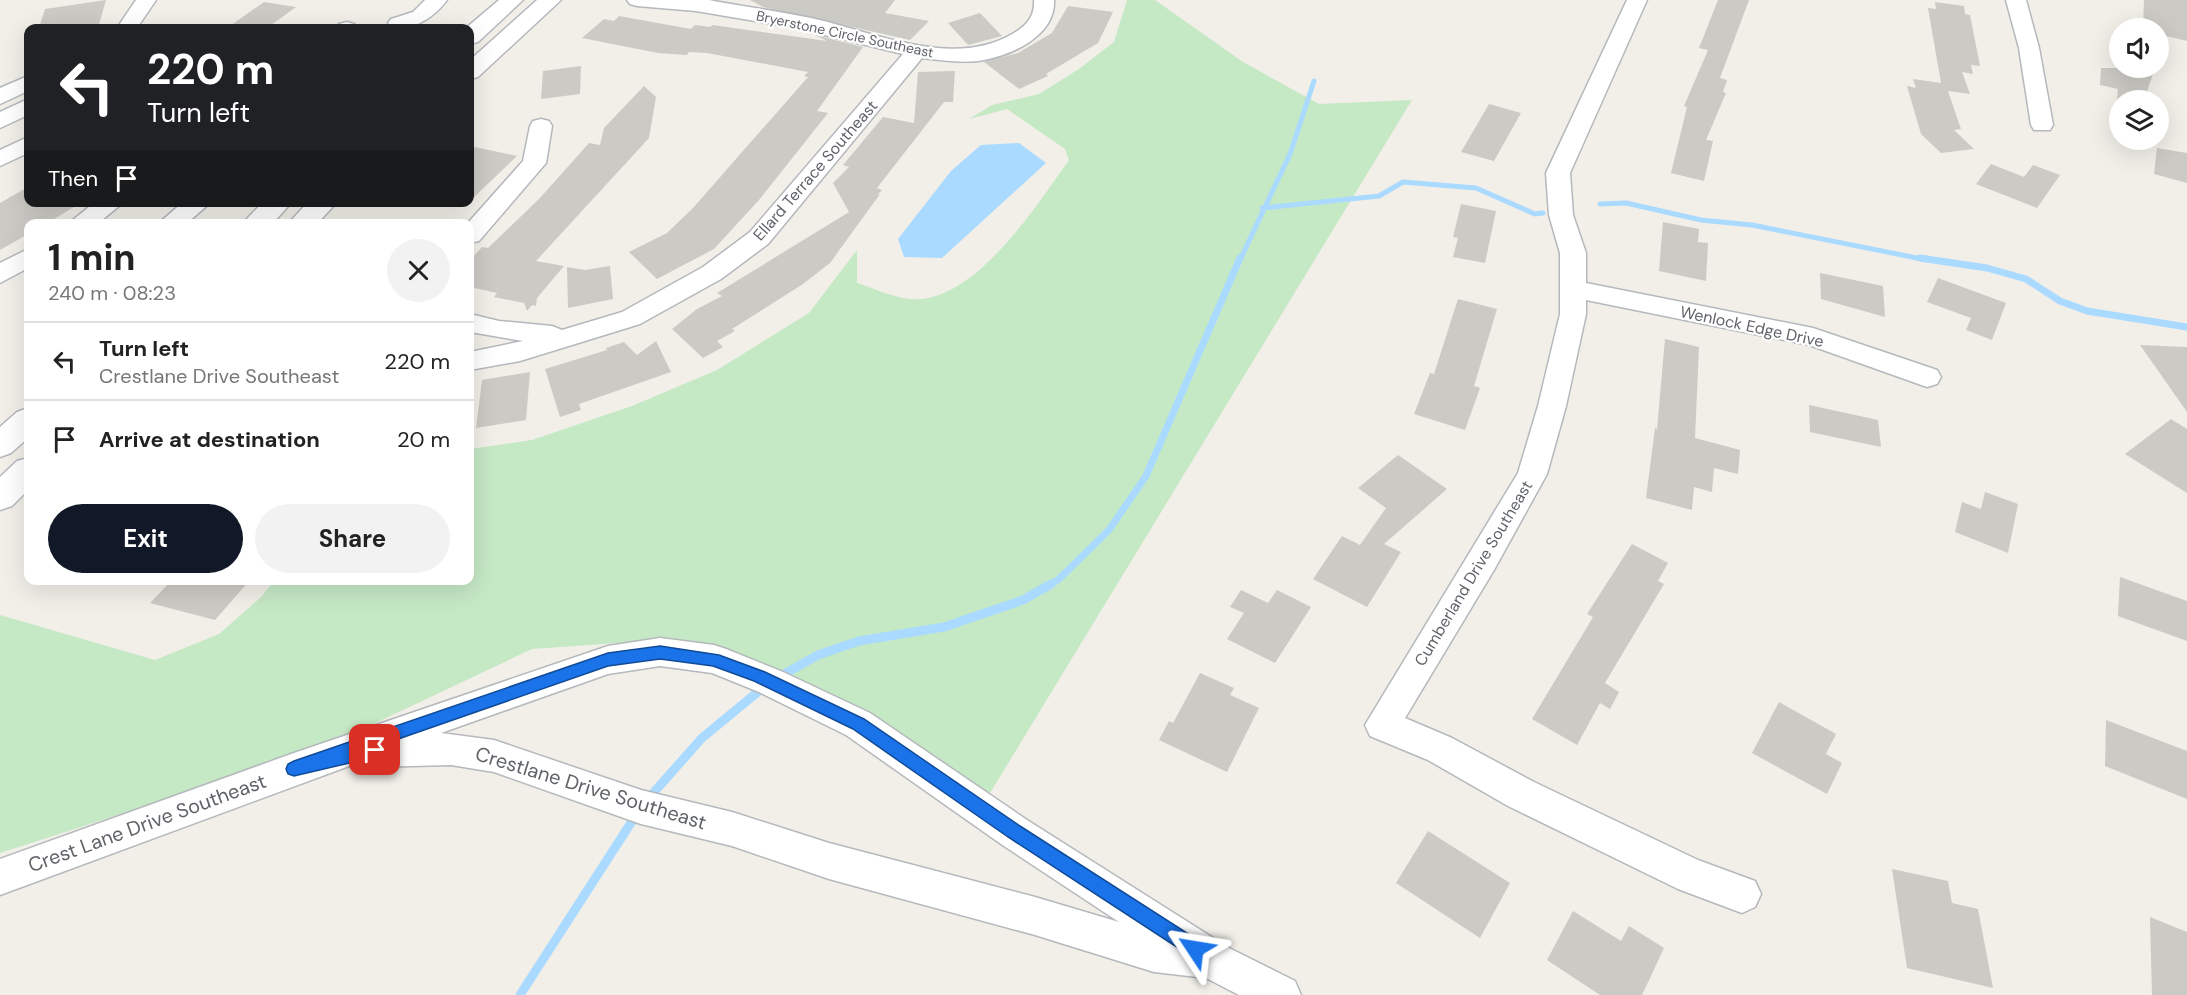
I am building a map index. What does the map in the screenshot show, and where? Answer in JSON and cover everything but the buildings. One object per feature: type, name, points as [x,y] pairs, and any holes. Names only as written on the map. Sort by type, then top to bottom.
[{"type":"street","points":[[129,24],[146,0]]},
{"type":"street","points":[[395,24],[394,15],[408,0]]},
{"type":"street","points":[[397,24],[423,0]]},
{"type":"street","points":[[400,24],[420,16],[437,0]]},
{"type":"street","points":[[474,33],[512,0]]},
{"type":"street","points":[[474,68],[550,0]]},
{"type":"street","name":"Bryerstone Circle Southeast","points":[[637,0],[698,2],[806,23],[917,51],[953,56],[994,53],[1017,43],[1033,30],[1041,16],[1044,0]]},
{"type":"street","name":"Cumberland Drive Southeast","points":[[1637,0],[1558,172],[1561,215],[1569,234],[1573,254],[1573,314],[1552,406],[1532,474],[1483,561],[1382,725],[1440,749],[1521,794],[1691,876],[1742,894]]},
{"type":"street","points":[[2016,0],[2030,48],[2042,125]]},
{"type":"street","name":"Ellard Terrace Southeast","points":[[474,360],[520,352],[631,318],[662,303],[712,273],[759,238],[917,51]]},
{"type":"street","points":[[8,110],[24,88]]},
{"type":"street","points":[[474,230],[534,163],[541,126]]},
{"type":"street","points":[[0,159],[24,146]]},
{"type":"street","points":[[87,219],[105,207]]},
{"type":"street","points":[[177,219],[192,207]]},
{"type":"street","points":[[260,219],[274,207]]},
{"type":"street","points":[[305,219],[319,207]]},
{"type":"street","points":[[0,275],[24,260]]},
{"type":"street","name":"Wenlock Edge Drive","points":[[1573,289],[1813,338],[1927,377]]},
{"type":"street","name":"Ellard Terrace Southeast","points":[[474,324],[538,335],[573,336]]},
{"type":"street","points":[[0,445],[24,424]]},
{"type":"street","points":[[0,497],[24,474]]},
{"type":"street","name":"Crestlane Drive Southeast","points":[[294,769],[608,660],[660,652],[714,659],[763,678],[858,724],[1014,832],[1215,962],[1281,995]]},
{"type":"street","name":"Crestlane Drive Southeast","points":[[294,769],[375,750],[451,748],[494,756],[641,807],[732,829],[829,861],[1035,916],[1154,952],[1215,962]]},
{"type":"street","name":"Crest Lane Drive Southeast","points":[[0,877],[294,769]]},
{"type":"green space","points":[[1127,0],[1155,0],[1243,62],[1319,104],[1412,100],[990,793],[803,686],[676,639],[532,649],[314,752],[0,853],[0,615],[155,660],[219,634],[261,597],[271,585],[474,585],[474,448],[532,440],[632,406],[717,370],[809,313],[857,250],[857,283],[909,299],[933,297],[956,287],[979,270],[1001,249],[1021,226],[1069,160],[1065,149],[1007,109],[969,119],[992,105],[1039,94],[1079,69],[1114,42]]},
{"type":"water","points":[[1019,143],[1046,163],[942,258],[904,257],[898,239],[951,171],[981,145]]},
{"type":"waterway","points":[[1265,208],[1290,154],[1314,81]]},
{"type":"waterway","points":[[1265,208],[1379,196],[1403,182],[1476,188],[1535,214],[1543,213]]},
{"type":"waterway","points":[[1600,204],[1626,203],[1701,220],[1752,225],[1927,260]]},
{"type":"waterway","points":[[1240,260],[1265,208]]},
{"type":"waterway","points":[[1049,585],[1058,580],[1109,530],[1146,476],[1240,258]]},
{"type":"waterway","points":[[1920,258],[1987,268],[2026,279],[2060,301],[2087,311],[2187,327]]},
{"type":"waterway","points":[[777,678],[818,655],[859,641],[944,627],[1023,600],[1051,584]]},
{"type":"waterway","points":[[647,800],[702,738],[765,686]]},
{"type":"waterway","points":[[520,995],[636,815]]},
{"type":"route","points":[[375,750],[294,769],[608,660],[660,652],[714,659],[748,672],[858,724],[1014,832],[1195,949]]}]
